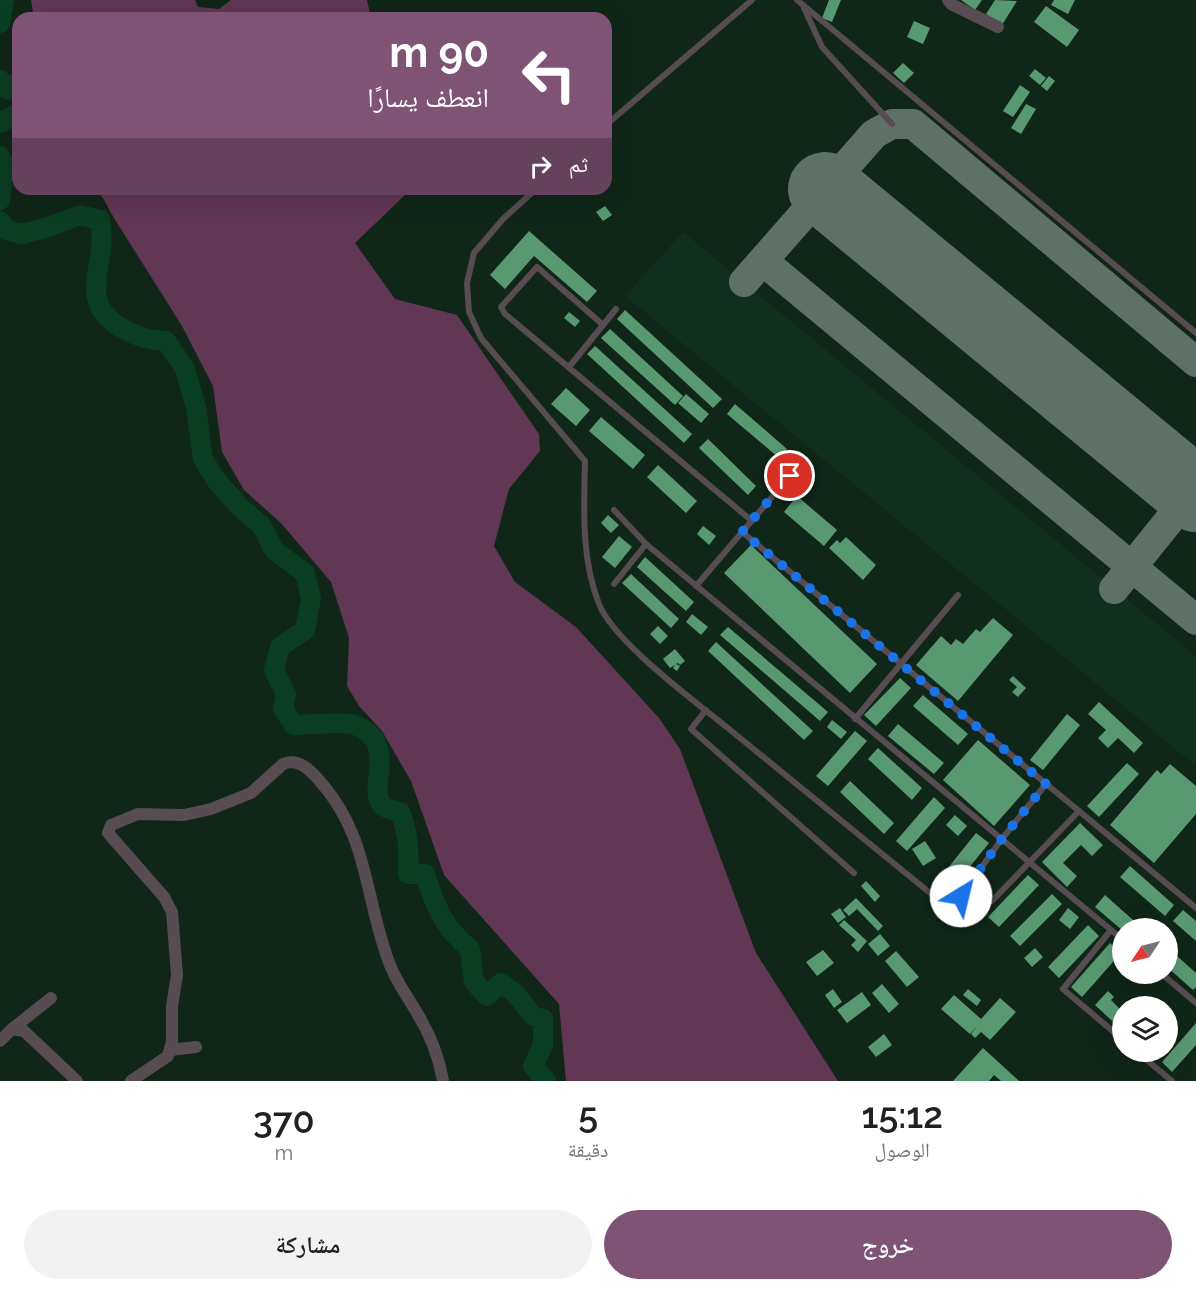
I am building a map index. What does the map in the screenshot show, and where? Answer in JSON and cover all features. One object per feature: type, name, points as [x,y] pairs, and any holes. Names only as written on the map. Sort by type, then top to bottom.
[{"type":"street","points":[[948,0],[951,4],[998,27]]},
{"type":"street","points":[[131,1081],[168,1056],[177,975],[172,912],[164,897],[108,833],[111,825],[138,814],[184,815],[211,809],[251,794],[289,761],[298,763],[311,771],[325,787],[347,821],[362,856],[374,914],[389,963],[397,981],[431,1038],[444,1081]]},
{"type":"street","points":[[0,1041],[51,998]]},
{"type":"street","points":[[12,1029],[24,1031],[77,1081]]},
{"type":"street","points":[[170,1050],[196,1047]]},
{"type":"lane","points":[[612,120],[752,0]]},
{"type":"lane","points":[[800,3],[822,47],[892,124]]},
{"type":"lane","points":[[800,3],[1196,333]]},
{"type":"lane","points":[[529,195],[503,219],[474,253],[467,283],[469,312],[481,338],[585,461],[584,504],[587,565],[599,606],[619,633],[706,710],[951,910],[1001,840],[1046,784]]},
{"type":"lane","points":[[603,325],[537,267],[501,307],[505,314],[752,521]]},
{"type":"lane","points":[[569,367],[616,309]]},
{"type":"lane","points":[[696,586],[802,462]]},
{"type":"lane","points":[[614,510],[646,544],[1111,930],[1063,989],[1112,1031]]},
{"type":"lane","points":[[742,532],[1196,908]]},
{"type":"lane","points":[[614,584],[646,544]]},
{"type":"lane","points":[[855,719],[958,595]]},
{"type":"lane","points":[[706,710],[691,729],[854,873]]},
{"type":"lane","points":[[971,882],[992,901],[1079,811]]},
{"type":"lane","points":[[1174,984],[1196,1003]]},
{"type":"lane","points":[[1149,1062],[1172,1081]]},
{"type":"shaded area","points":[[31,0],[195,0],[198,7],[219,9],[231,0],[367,0],[370,12],[33,12]]},
{"type":"shaded area","points":[[101,195],[405,195],[355,243],[395,299],[457,315],[539,434],[540,451],[509,489],[494,546],[515,582],[576,627],[659,718],[680,749],[756,953],[838,1081],[566,1081],[559,1004],[444,875],[411,781],[382,731],[359,706],[347,686],[349,638],[331,582],[281,523],[244,490],[222,452],[213,386],[182,326]]},
{"type":"shaded area","points":[[683,232],[1196,656],[1196,766],[625,296]]},
{"type":"building","points":[[829,0],[841,0],[832,22],[822,18]]},
{"type":"building","points":[[961,0],[982,0],[975,10]]},
{"type":"building","points":[[995,0],[1017,1],[1002,25],[986,14]]},
{"type":"building","points":[[1054,0],[1075,0],[1068,14],[1051,5]]},
{"type":"building","points":[[1046,6],[1079,30],[1067,47],[1034,22]]},
{"type":"building","points":[[914,21],[930,28],[923,44],[907,37]]},
{"type":"building","points":[[903,63],[914,73],[904,83],[893,73]]},
{"type":"building","points":[[1035,69],[1046,78],[1040,85],[1029,76]]},
{"type":"building","points":[[1049,76],[1055,81],[1047,91],[1041,86]]},
{"type":"building","points":[[1020,85],[1030,92],[1013,117],[1003,111]]},
{"type":"building","points":[[1026,104],[1036,109],[1021,134],[1011,128]]},
{"type":"building","points":[[605,206],[612,215],[603,221],[596,212]]},
{"type":"building","points":[[529,231],[597,291],[587,302],[534,256],[505,289],[490,275]]},
{"type":"building","points":[[625,310],[722,399],[713,408],[617,319]]},
{"type":"building","points":[[569,312],[580,321],[575,327],[564,318]]},
{"type":"building","points":[[610,329],[683,396],[675,405],[601,338]]},
{"type":"building","points":[[595,346],[692,434],[684,443],[587,354]]},
{"type":"building","points":[[566,388],[590,410],[576,426],[551,404]]},
{"type":"building","points":[[686,394],[709,414],[701,423],[678,403]]},
{"type":"building","points":[[735,404],[787,449],[779,458],[727,414]]},
{"type":"building","points":[[601,417],[645,455],[633,469],[589,431]]},
{"type":"building","points":[[708,439],[756,486],[748,495],[699,448]]},
{"type":"building","points":[[658,465],[697,501],[686,513],[647,477]]},
{"type":"building","points":[[797,496],[837,530],[824,546],[784,512]]},
{"type":"building","points":[[608,515],[619,525],[611,533],[601,523]]},
{"type":"building","points":[[703,526],[716,536],[709,545],[697,534]]},
{"type":"building","points":[[619,536],[632,547],[615,568],[602,557]]},
{"type":"building","points":[[846,537],[876,565],[863,580],[829,548],[837,540],[840,543]]},
{"type":"building","points":[[751,545],[877,664],[850,693],[724,573]]},
{"type":"building","points":[[645,557],[694,602],[686,611],[637,567]]},
{"type":"building","points":[[631,574],[679,619],[671,628],[622,583]]},
{"type":"building","points":[[692,614],[708,627],[701,635],[686,622]]},
{"type":"building","points":[[993,618],[1013,635],[958,701],[916,665],[941,636],[951,645],[956,639],[963,644],[976,629],[980,632]]},
{"type":"building","points":[[658,626],[668,636],[660,644],[650,634]]},
{"type":"building","points":[[728,627],[828,712],[820,721],[720,635]]},
{"type":"building","points":[[716,642],[813,731],[804,740],[708,651]]},
{"type":"building","points":[[675,649],[685,661],[680,665],[676,664],[680,666],[677,671],[673,668],[675,665],[670,668],[663,659]]},
{"type":"building","points":[[1013,676],[1026,688],[1018,697],[1012,692],[1017,687],[1009,680]]},
{"type":"building","points":[[900,678],[911,688],[876,726],[864,715]]},
{"type":"building","points":[[923,695],[968,734],[958,745],[913,706]]},
{"type":"building","points":[[1099,702],[1143,743],[1134,753],[1118,738],[1108,748],[1098,738],[1106,730],[1088,714]]},
{"type":"building","points":[[1067,714],[1080,725],[1043,770],[1030,760]]},
{"type":"building","points":[[832,720],[847,732],[841,739],[827,727]]},
{"type":"building","points":[[898,724],[944,763],[934,774],[888,736]]},
{"type":"building","points":[[855,731],[867,741],[828,786],[816,776]]},
{"type":"building","points":[[978,740],[1030,785],[994,826],[943,780]]},
{"type":"building","points":[[878,748],[922,788],[912,800],[868,759]]},
{"type":"building","points":[[1127,763],[1139,774],[1099,817],[1087,806]]},
{"type":"building","points":[[1170,764],[1196,786],[1196,814],[1154,863],[1110,825],[1157,770],[1161,774]]},
{"type":"building","points":[[850,781],[894,823],[884,834],[840,792]]},
{"type":"building","points":[[934,797],[945,808],[907,851],[896,841]]},
{"type":"building","points":[[955,815],[967,826],[958,836],[946,825]]},
{"type":"building","points":[[1080,823],[1103,845],[1092,856],[1081,845],[1063,863],[1077,876],[1067,887],[1042,862]]},
{"type":"building","points":[[976,833],[989,843],[952,889],[939,879]]},
{"type":"building","points":[[925,841],[936,858],[923,866],[912,849]]},
{"type":"building","points":[[1130,866],[1174,905],[1165,916],[1120,877]]},
{"type":"building","points":[[1028,875],[1039,885],[999,927],[988,917]]},
{"type":"building","points":[[866,881],[880,896],[875,902],[861,886]]},
{"type":"building","points":[[974,891],[985,901],[966,921],[955,911]]},
{"type":"building","points":[[1052,894],[1062,904],[1020,946],[1010,936]]},
{"type":"building","points":[[1105,895],[1131,918],[1112,918],[1112,921],[1095,907]]},
{"type":"building","points":[[856,898],[883,926],[878,931],[857,909],[849,916],[843,910]]},
{"type":"building","points":[[840,908],[846,917],[838,923],[831,914]]},
{"type":"building","points":[[1068,908],[1079,917],[1070,929],[1059,920]]},
{"type":"building","points":[[1183,910],[1196,921],[1196,941],[1178,925],[1178,918],[1176,918]]},
{"type":"building","points":[[844,920],[867,941],[858,952],[851,945],[856,940],[839,925]]},
{"type":"building","points":[[1088,925],[1099,936],[1059,978],[1048,967]]},
{"type":"building","points":[[880,934],[890,946],[878,956],[868,944]]},
{"type":"building","points":[[1110,943],[1112,945],[1112,963],[1082,997],[1071,987]]},
{"type":"building","points":[[1035,948],[1043,957],[1032,967],[1024,958]]},
{"type":"building","points":[[823,950],[834,963],[817,976],[806,962]]},
{"type":"building","points":[[896,951],[919,977],[907,987],[885,961]]},
{"type":"building","points":[[1178,957],[1196,973],[1196,987],[1193,990],[1178,977]]},
{"type":"building","points":[[882,984],[899,1004],[889,1013],[872,993]]},
{"type":"building","points":[[833,989],[842,1002],[834,1008],[825,995]]},
{"type":"building","points":[[968,989],[981,1000],[977,1006],[963,995]]},
{"type":"building","points":[[1108,991],[1113,996],[1111,1000],[1112,1021],[1095,1005]]},
{"type":"building","points":[[862,992],[871,1005],[847,1023],[837,1010]]},
{"type":"building","points":[[954,995],[981,1019],[1000,998],[1016,1012],[990,1040],[981,1032],[975,1038],[971,1034],[977,1026],[970,1034],[941,1009]]},
{"type":"building","points":[[1196,1023],[1196,1045],[1172,1072],[1162,1062],[1178,1062],[1178,1044]]},
{"type":"building","points":[[884,1034],[892,1045],[876,1057],[868,1047]]},
{"type":"building","points":[[983,1048],[1019,1081],[1001,1081],[994,1075],[989,1081],[953,1081]]},
{"type":"waterway","points":[[0,23],[4,0]]},
{"type":"waterway","points":[[0,80],[8,90],[12,86]]},
{"type":"waterway","points":[[0,123],[12,116]]},
{"type":"waterway","points":[[0,156],[4,163],[0,200]]},
{"type":"waterway","points":[[0,221],[6,230],[22,234],[80,215],[100,220],[101,247],[96,288],[103,311],[110,320],[131,333],[166,341],[185,369],[196,407],[203,459],[216,480],[240,507],[262,526],[274,550],[305,573],[311,598],[305,630],[280,647],[274,670],[286,694],[283,709],[294,725],[350,724],[369,733],[376,743],[379,754],[379,798],[383,806],[400,812],[405,828],[408,843],[408,874],[425,874],[441,915],[453,933],[470,949],[474,982],[487,996],[501,983],[516,994],[533,1016],[543,1019],[543,1045],[533,1066],[546,1081]]},
{"type":"taxiway","points":[[744,282],[874,134],[892,124],[913,124],[1196,362]]},
{"type":"taxiway","points":[[763,261],[1196,620]]},
{"type":"taxiway","points":[[1114,589],[1192,492]]},
{"type":"runway","points":[[825,189],[1196,495]]},
{"type":"route","points":[[790,476],[742,532],[1046,784],[1001,840],[961,896]]}]
